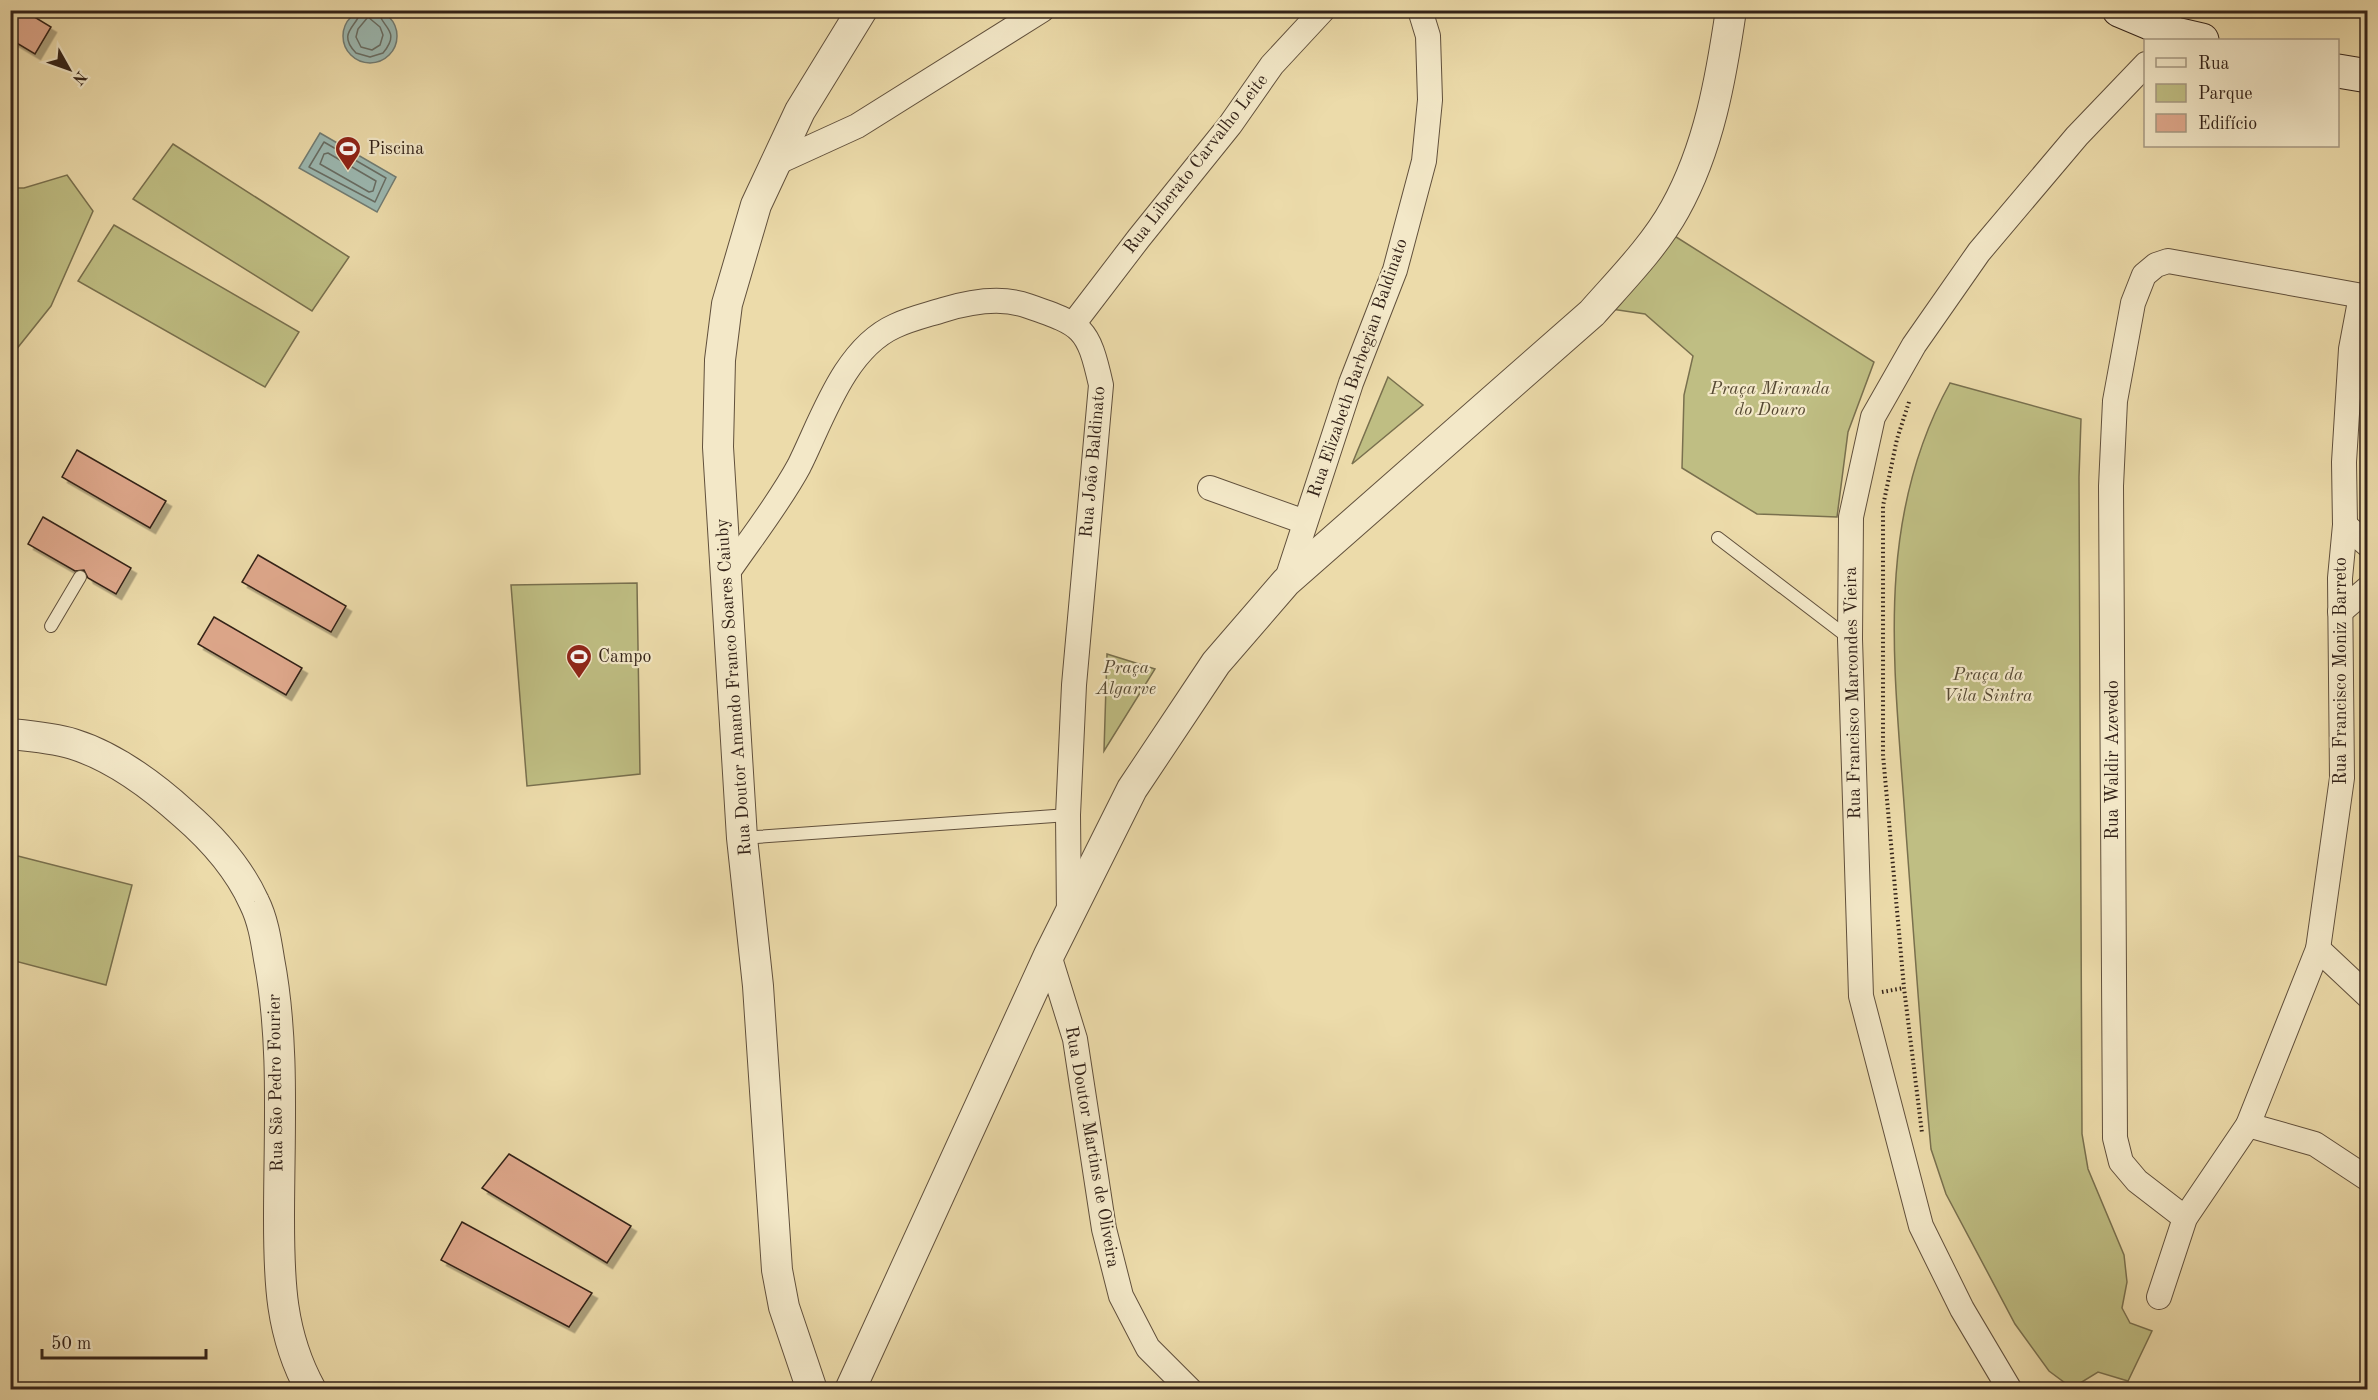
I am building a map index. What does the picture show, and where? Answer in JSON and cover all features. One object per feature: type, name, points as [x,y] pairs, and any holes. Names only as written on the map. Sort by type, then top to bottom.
[{"type":"main road","points":[[2119,10],[2182,38]]},
{"type":"main road","points":[[2339,71],[2367,76]]},
{"type":"street","name":"Rua Doutor Amando Franco Soares Caiuby","points":[[812,1389],[784,1307],[777,1270],[758,986],[742,838],[728,572],[718,447],[720,360],[725,315],[740,252],[756,205],[800,111],[862,10]]},
{"type":"street","points":[[776,163],[857,126],[1041,10]]},
{"type":"street","name":"Rua Liberato Carvalho Leite","points":[[1074,323],[1132,246],[1230,125],[1272,66],[1323,10]]},
{"type":"street","name":"Rua Elizabeth Barbegian Baldinato","points":[[1286,582],[1351,383],[1395,270],[1424,161],[1430,100],[1428,36],[1420,10]]},
{"type":"street","points":[[850,1389],[1049,955],[1132,789],[1216,663],[1286,582],[1592,313],[1637,262],[1675,209],[1703,145],[1720,80],[1731,10]]},
{"type":"street","name":"Rua Francisco Marcondes Vieira","points":[[2010,1389],[1962,1309],[1921,1226],[1861,996],[1850,639],[1851,517],[1873,417],[1914,345],[1979,252],[2077,136],[2144,65]]},
{"type":"street","name":"Rua Waldir Azevedo","points":[[2185,1218],[2137,1181],[2121,1162],[2115,1138],[2112,441],[2115,401],[2131,314],[2144,275],[2156,265],[2168,261],[2185,262],[2364,297]]},
{"type":"street","name":"Rua Francisco Moniz Barreto","points":[[2159,1297],[2185,1218],[2248,1125],[2318,949],[2342,778],[2340,612],[2345,525],[2344,462],[2351,349],[2364,297]]},
{"type":"street","points":[[728,572],[798,466],[838,382],[884,332],[895,326],[961,305],[997,300],[1021,303],[1074,323]]},
{"type":"street","name":"Rua João Baldinato","points":[[1068,916],[1068,815],[1074,685],[1101,385],[1094,351],[1074,323]]},
{"type":"street","points":[[1210,488],[1305,522]]},
{"type":"street","points":[[2345,525],[2367,545]]},
{"type":"street","points":[[2340,612],[2367,588]]},
{"type":"street","name":"Rua São Pedro Fourier","points":[[10,734],[74,744],[126,768],[161,793],[210,836],[234,868],[255,903],[267,945],[278,1025],[279,1260],[282,1308],[296,1363],[311,1389]]},
{"type":"street","points":[[2318,949],[2367,996]]},
{"type":"street","name":"Rua Doutor Martins de Oliveira","points":[[1049,955],[1075,1040],[1104,1229],[1120,1296],[1148,1348],[1190,1389]]},
{"type":"street","points":[[2248,1125],[2314,1144],[2367,1179]]},
{"type":"lane","points":[[1718,538],[1850,639]]},
{"type":"lane","points":[[51,626],[80,577]]},
{"type":"lane","points":[[742,838],[1068,815]]},
{"type":"path","points":[[1911,398],[1897,439],[1883,506],[1883,755],[1904,988],[1923,1144]]},
{"type":"green space","points":[[173,144],[349,257],[312,311],[133,199]]},
{"type":"green space","points":[[67,175],[93,211],[51,306],[11,356],[11,188],[24,188]]},
{"type":"green space","points":[[114,225],[299,332],[265,387],[78,281]]},
{"type":"green space","name":"Praça Miranda do Douro","points":[[1673,235],[1874,362],[1848,432],[1837,517],[1757,514],[1682,468],[1684,395],[1693,356],[1645,314],[1611,309]]},
{"type":"green space","points":[[1388,377],[1423,405],[1352,464]]},
{"type":"green space","name":"Praça da Vila Sintra","points":[[1950,383],[2081,419],[2079,477],[2082,1134],[2088,1169],[2124,1255],[2127,1282],[2122,1308],[2130,1323],[2152,1331],[2128,1381],[2098,1372],[2072,1388],[2049,1371],[2015,1324],[1946,1194],[1931,1149],[1898,717],[1895,603],[1899,547],[1908,492],[1925,437]]},
{"type":"green space","name":"Campo","points":[[637,583],[640,774],[527,786],[511,585]]},
{"type":"green space","name":"Praça Algarve","points":[[1107,654],[1155,669],[1104,751]]},
{"type":"green space","points":[[10,854],[132,885],[106,985],[11,960]]},
{"type":"water","points":[[365,9],[375,9],[385,13],[393,21],[397,36],[393,51],[385,59],[375,63],[365,63],[355,59],[347,51],[343,41],[343,31],[347,21],[355,13]]},
{"type":"water","name":"Piscina","points":[[320,133],[396,177],[377,212],[299,168]]},
{"type":"building","points":[[10,10],[23,10],[51,27],[35,54],[10,39]]},
{"type":"building","points":[[77,450],[166,501],[150,528],[62,477]]},
{"type":"building","points":[[43,517],[131,568],[116,594],[88,578],[84,570],[75,571],[28,544]]},
{"type":"building","points":[[258,555],[346,606],[331,632],[242,582]]},
{"type":"building","points":[[214,617],[302,668],[286,695],[198,644]]},
{"type":"building","points":[[509,1154],[631,1226],[607,1263],[482,1188]]},
{"type":"building","points":[[462,1222],[592,1293],[569,1327],[441,1260]]},
{"type":"place","name":"Piscina","points":[[348,172]]},
{"type":"place","name":"Campo","points":[[579,680]]}]
